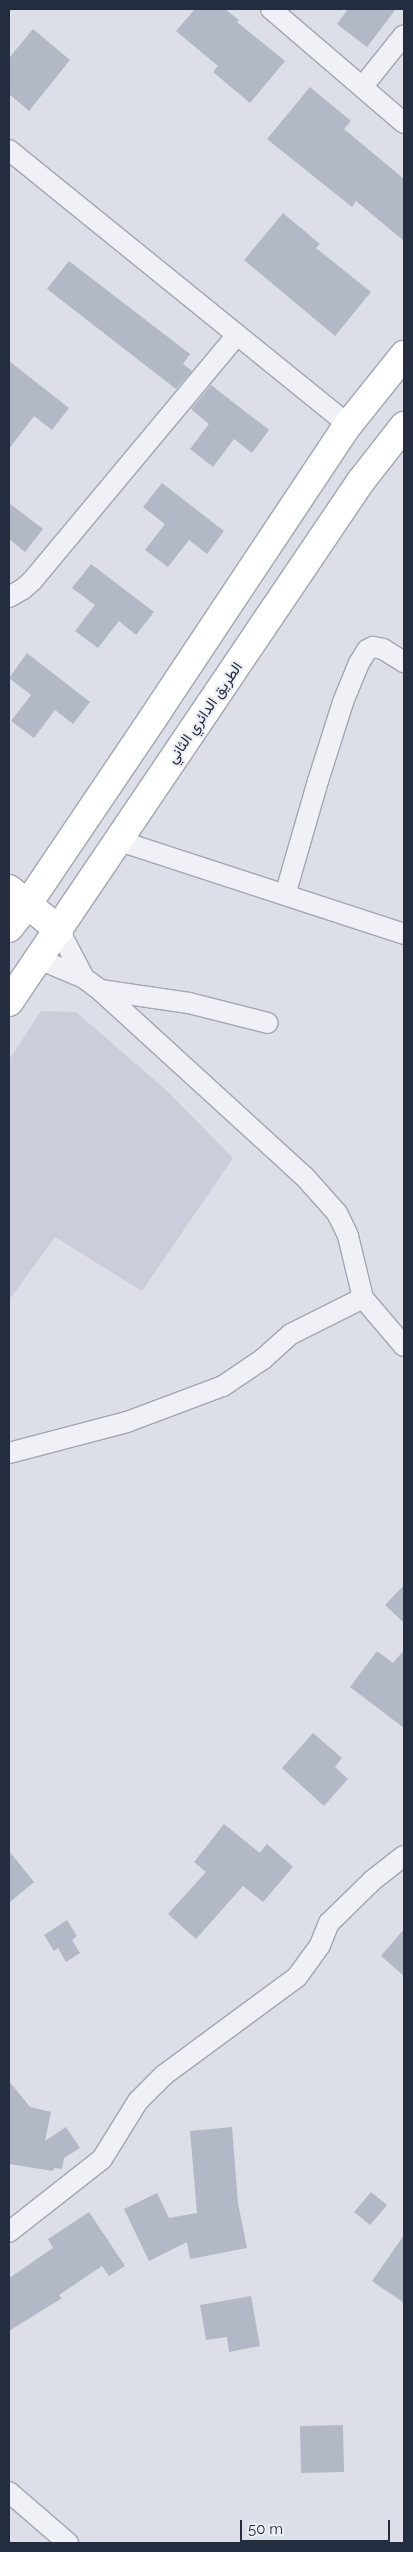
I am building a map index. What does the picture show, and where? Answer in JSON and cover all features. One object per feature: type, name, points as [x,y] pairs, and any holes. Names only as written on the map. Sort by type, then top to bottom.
[{"type":"main road","points":[[9,928],[18,897],[348,425],[404,355]]},
{"type":"main road","name":"الطريق الدائري الثاني","points":[[9,1002],[117,840],[256,640],[361,481],[404,426]]},
{"type":"main road","points":[[18,897],[58,930]]},
{"type":"main road","points":[[9,936],[39,959]]},
{"type":"street","points":[[275,10],[404,123]]},
{"type":"street","points":[[363,86],[404,35]]},
{"type":"street","points":[[9,150],[348,425]]},
{"type":"street","points":[[9,597],[32,581],[237,335]]},
{"type":"street","points":[[285,895],[343,702],[359,663],[367,650],[378,647],[404,662]]},
{"type":"street","points":[[117,840],[404,934]]},
{"type":"street","points":[[58,930],[84,978]]},
{"type":"street","points":[[39,959],[84,978],[100,990],[304,1176],[337,1212],[348,1236],[363,1298],[404,1346]]},
{"type":"street","points":[[100,990],[190,1002],[268,1023]]},
{"type":"street","points":[[9,1453],[127,1422],[223,1386],[263,1359],[291,1334],[363,1298]]},
{"type":"street","points":[[9,2232],[102,2160],[138,2101],[164,2075],[297,1977],[320,1945],[329,1923],[373,1880],[404,1856]]},
{"type":"street","points":[[9,2492],[68,2543]]},
{"type":"shaded area","points":[[41,1011],[76,1012],[166,1090],[233,1158],[142,1291],[55,1237],[9,1300],[9,1060]]},
{"type":"building","points":[[195,9],[225,9],[239,20],[237,22],[285,61],[250,103],[213,72],[218,66],[176,31]]},
{"type":"building","points":[[348,9],[396,9],[367,47],[337,24]]},
{"type":"building","points":[[33,29],[70,60],[29,111],[9,94],[9,58]]},
{"type":"building","points":[[310,87],[351,121],[344,129],[404,179],[404,241],[356,201],[352,207],[267,139]]},
{"type":"building","points":[[283,213],[320,244],[316,248],[371,292],[335,336],[244,260]]},
{"type":"building","points":[[69,261],[190,354],[183,364],[192,371],[176,389],[47,289]]},
{"type":"building","points":[[9,361],[69,408],[52,430],[34,416],[9,449]]},
{"type":"building","points":[[211,385],[269,430],[252,453],[234,439],[213,467],[190,449],[209,424],[191,409]]},
{"type":"building","points":[[162,483],[224,531],[207,554],[189,540],[168,567],[145,550],[165,524],[143,507]]},
{"type":"building","points":[[9,503],[43,529],[25,552],[9,539]]},
{"type":"building","points":[[91,564],[154,612],[136,635],[119,621],[98,648],[75,631],[95,605],[72,588]]},
{"type":"building","points":[[27,653],[90,702],[73,724],[55,710],[34,738],[11,721],[31,695],[9,678]]},
{"type":"building","points":[[404,1585],[404,1623],[385,1605]]},
{"type":"building","points":[[404,1650],[404,1728],[350,1687],[377,1651],[393,1663]]},
{"type":"building","points":[[313,1733],[342,1758],[335,1767],[348,1779],[324,1806],[282,1768]]},
{"type":"building","points":[[224,1824],[260,1853],[267,1844],[293,1867],[263,1902],[243,1886],[196,1939],[168,1914],[206,1872],[194,1862]]},
{"type":"building","points":[[9,1851],[34,1882],[9,1903]]},
{"type":"building","points":[[67,1920],[77,1936],[72,1940],[80,1953],[66,1962],[58,1948],[54,1951],[44,1935]]},
{"type":"building","points":[[404,1929],[404,1976],[381,1956]]},
{"type":"building","points":[[9,2081],[30,2107],[51,2112],[45,2141],[66,2127],[80,2148],[64,2158],[62,2169],[54,2168],[53,2171],[9,2164]]},
{"type":"building","points":[[232,2127],[238,2203],[247,2248],[190,2259],[187,2242],[149,2261],[124,2209],[157,2193],[169,2218],[197,2213],[190,2131]]},
{"type":"building","points":[[371,2192],[387,2205],[370,2225],[354,2212]]},
{"type":"building","points":[[89,2212],[125,2266],[109,2276],[102,2266],[59,2295],[62,2298],[9,2331],[9,2278],[53,2248],[48,2239]]},
{"type":"building","points":[[404,2235],[404,2303],[372,2281]]},
{"type":"building","points":[[251,2296],[260,2346],[229,2352],[227,2337],[206,2340],[200,2305]]},
{"type":"building","points":[[343,2425],[344,2472],[301,2473],[300,2426]]}]
